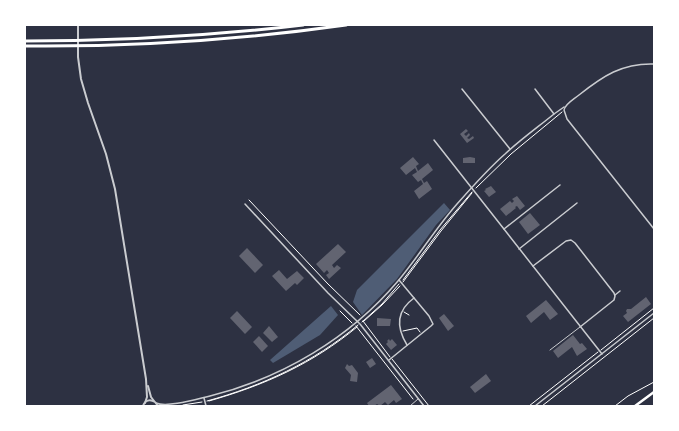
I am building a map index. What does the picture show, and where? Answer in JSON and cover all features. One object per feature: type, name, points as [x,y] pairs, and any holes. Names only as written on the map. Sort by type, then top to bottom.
[{"type":"highway","points":[[25,41],[149,38],[223,33],[303,25]]},
{"type":"highway","points":[[25,46],[101,46],[175,42],[276,34],[346,25]]},
{"type":"main road","points":[[635,406],[654,392]]},
{"type":"street","points":[[78,25],[78,57],[84,91],[104,146],[115,189],[146,379],[147,397],[143,405]]},
{"type":"street","points":[[143,405],[150,400],[161,404],[204,398],[238,388],[274,374],[320,349],[362,318],[399,280],[442,223],[472,188],[510,149],[596,82],[609,74],[631,66],[654,64]]},
{"type":"street","points":[[462,89],[510,149]]},
{"type":"street","points":[[535,89],[554,114]]},
{"type":"street","points":[[564,107],[567,119],[654,229]]},
{"type":"street","points":[[434,140],[602,354]]},
{"type":"street","points":[[504,229],[560,185]]},
{"type":"street","points":[[519,249],[577,203]]},
{"type":"street","points":[[245,204],[328,293],[360,324],[424,406]]},
{"type":"street","points":[[533,266],[566,241],[571,240],[575,243],[615,295]]},
{"type":"street","points":[[389,360],[422,334],[432,325],[433,322],[399,280]]},
{"type":"street","points":[[580,327],[614,300],[615,295],[620,291]]},
{"type":"street","points":[[407,345],[401,332],[400,320],[405,306],[414,298]]},
{"type":"street","points":[[536,406],[654,313]]},
{"type":"street","points":[[146,379],[151,397],[158,406]]},
{"type":"street","points":[[204,398],[206,406]]},
{"type":"street","points":[[166,406],[174,403]]},
{"type":"lane","points":[[550,350],[580,327]]},
{"type":"lane","points":[[410,406],[419,399]]},
{"type":"path","points":[[402,283],[440,230],[474,190],[511,154],[564,110]]},
{"type":"path","points":[[178,406],[204,401],[253,386],[288,371],[325,350],[360,324],[382,305],[402,283],[472,193]]},
{"type":"path","points":[[249,200],[362,318],[429,406]]},
{"type":"path","points":[[529,406],[654,308]]},
{"type":"path","points":[[340,311],[354,324],[415,402]]},
{"type":"path","points":[[402,311],[410,315]]},
{"type":"path","points":[[542,406],[654,318]]},
{"type":"path","points":[[401,332],[417,328],[422,334]]},
{"type":"path","points":[[616,406],[628,396],[654,382]]},
{"type":"water","points":[[444,203],[450,210],[436,225],[397,279],[362,315],[353,302],[357,290]]},
{"type":"water","points":[[331,306],[338,315],[320,335],[273,363],[270,360]]},
{"type":"building","points":[[466,129],[468,131],[464,134],[466,136],[469,133],[470,135],[467,138],[469,139],[473,136],[474,138],[467,143],[460,134]]},
{"type":"building","points":[[413,157],[419,164],[416,166],[418,171],[428,163],[433,170],[422,179],[424,183],[427,181],[432,189],[419,199],[414,191],[423,184],[421,180],[418,182],[412,175],[417,172],[415,168],[406,175],[400,168]]},
{"type":"building","points":[[463,158],[475,158],[475,163],[463,163]]},
{"type":"building","points":[[491,186],[496,192],[489,197],[484,191]]},
{"type":"building","points":[[517,196],[525,206],[520,210],[517,206],[515,207],[516,208],[506,216],[500,209],[510,201],[512,203],[514,201],[512,199]]},
{"type":"building","points":[[530,213],[540,225],[528,234],[519,222]]},
{"type":"building","points":[[338,244],[346,252],[332,265],[334,268],[337,265],[341,268],[329,279],[326,275],[329,273],[327,270],[324,273],[316,264]]},
{"type":"building","points":[[247,248],[263,265],[255,273],[239,256]]},
{"type":"building","points":[[279,270],[287,279],[297,271],[304,278],[297,285],[295,283],[286,291],[272,276]]},
{"type":"building","points":[[646,297],[651,304],[628,322],[623,316],[627,313],[627,309],[631,309]]},
{"type":"building","points":[[546,300],[558,314],[550,320],[544,312],[531,323],[526,316]]},
{"type":"building","points":[[237,311],[252,327],[245,334],[230,318]]},
{"type":"building","points":[[444,314],[454,326],[448,331],[439,318]]},
{"type":"building","points":[[377,318],[391,319],[390,326],[377,326]]},
{"type":"building","points":[[269,326],[278,337],[272,342],[263,333]]},
{"type":"building","points":[[573,335],[580,344],[582,343],[587,349],[577,356],[572,347],[558,358],[553,351]]},
{"type":"building","points":[[259,336],[268,346],[262,352],[253,342]]},
{"type":"building","points":[[389,339],[390,341],[392,339],[397,345],[391,350],[386,344]]},
{"type":"building","points":[[372,358],[376,364],[370,368],[366,362]]},
{"type":"building","points":[[347,364],[349,366],[352,365],[358,373],[357,382],[350,381],[351,375],[345,368]]},
{"type":"building","points":[[486,374],[491,381],[475,393],[470,387]]},
{"type":"building","points":[[391,385],[402,399],[396,403],[394,400],[388,405],[385,402],[380,406],[377,404],[374,406],[369,406],[367,403]]}]
